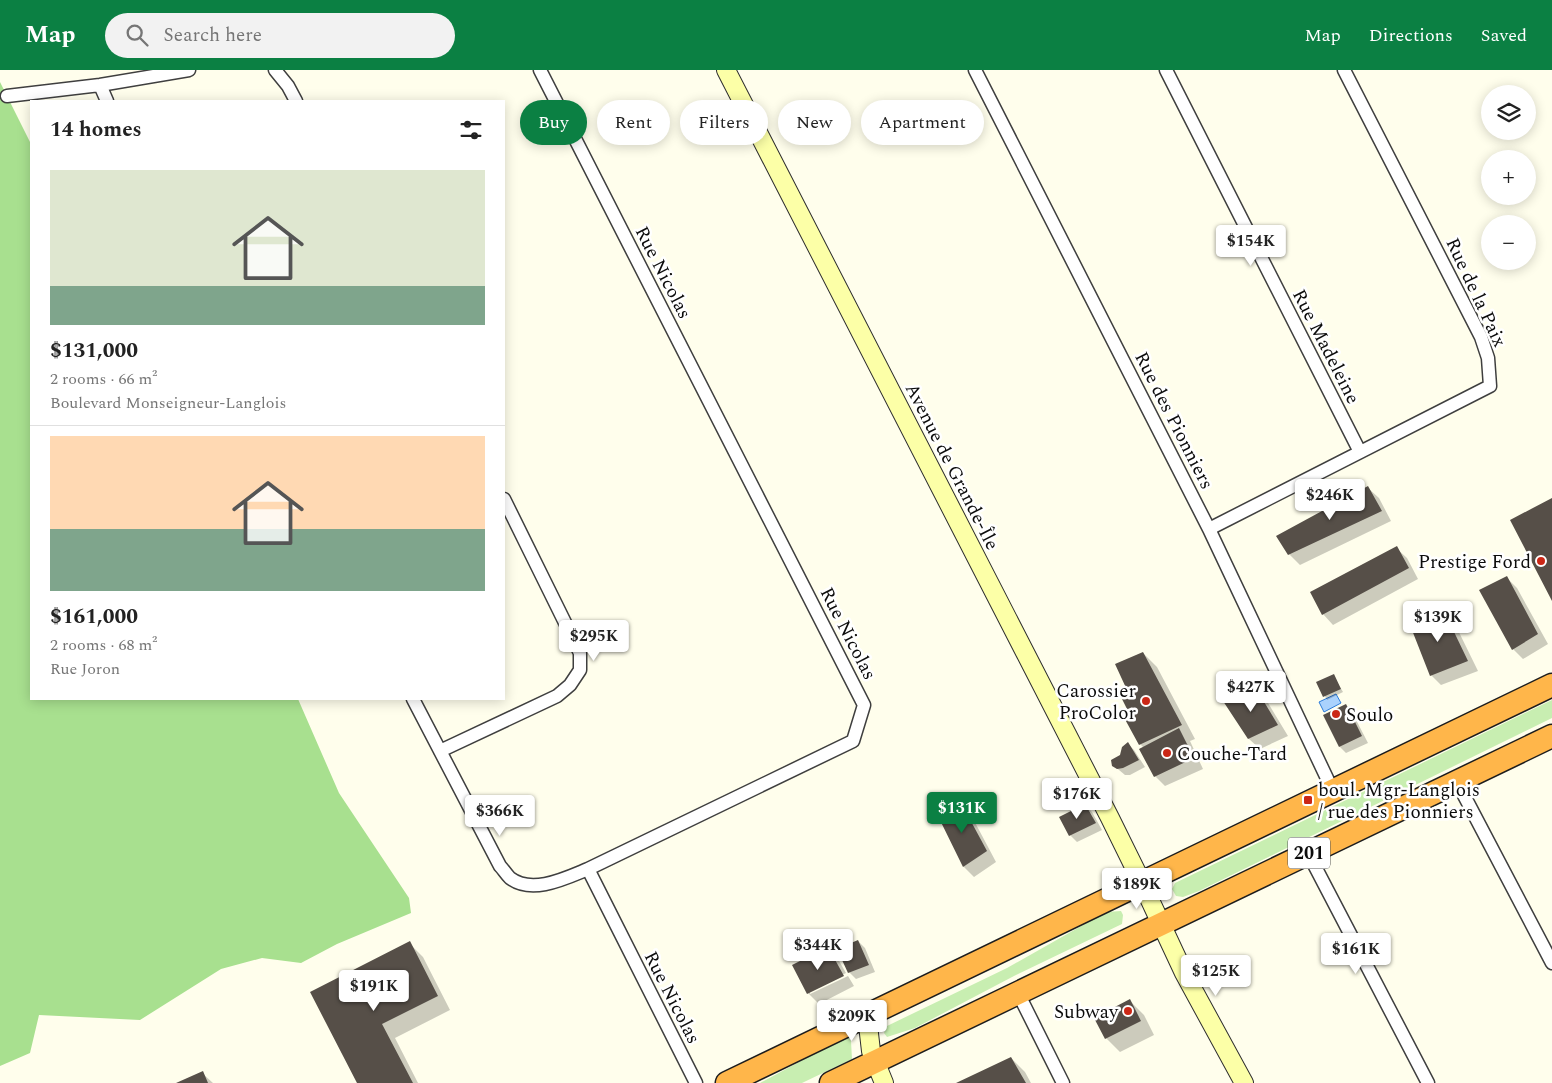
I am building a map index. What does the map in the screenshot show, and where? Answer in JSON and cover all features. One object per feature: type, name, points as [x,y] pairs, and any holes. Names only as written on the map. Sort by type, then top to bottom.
[{"type":"highway","name":"201","points":[[727,1083],[1552,685]]},
{"type":"highway","name":"201","points":[[830,1083],[1552,736]]},
{"type":"street","points":[[7,96],[100,85],[189,70]]},
{"type":"street","points":[[276,70],[295,100]]},
{"type":"street","name":"Rue Nicolas","points":[[540,70],[864,705],[853,741],[588,869],[696,1083]]},
{"type":"street","name":"Avenue de Grande-Île","points":[[726,70],[1142,883],[1184,973],[1244,1083]]},
{"type":"street","name":"Rue des Pionniers","points":[[975,70],[1209,529],[1333,791]]},
{"type":"street","name":"Rue Madeleine","points":[[1166,70],[1360,452]]},
{"type":"street","name":"Rue de la Paix","points":[[1209,529],[1490,386],[1488,358],[1481,337],[1344,70]]},
{"type":"street","points":[[100,85],[108,100]]},
{"type":"street","points":[[440,751],[557,696],[570,685],[580,670],[580,653],[505,501]]},
{"type":"street","points":[[414,700],[500,866],[511,878],[528,885],[548,885],[588,869]]},
{"type":"street","points":[[1457,782],[1552,964]]},
{"type":"street","points":[[1308,853],[1428,1083]]},
{"type":"street","points":[[1018,993],[1063,1083]]},
{"type":"street","points":[[867,1016],[868,1040],[874,1062],[884,1083]]},
{"type":"green space","points":[[0,82],[30,142],[30,700],[298,700],[339,793],[409,898],[411,913],[337,944],[301,963],[262,958],[221,969],[140,1020],[39,1015],[30,1053],[0,1066]]},
{"type":"green space","points":[[1552,700],[1552,718],[1199,891],[1183,897],[1176,896],[1172,889],[1175,883]]},
{"type":"green space","points":[[1121,911],[1123,915],[1122,924],[1014,976],[915,1028],[887,1037],[884,1033],[887,1026],[1007,968],[1106,912]]},
{"type":"green space","points":[[849,1037],[852,1059],[802,1083],[760,1083],[840,1040]]},
{"type":"water","points":[[1336,694],[1341,703],[1324,712],[1319,702]]},
{"type":"building","points":[[1368,486],[1382,511],[1288,555],[1276,536]]},
{"type":"building","name":"Prestige Ford","points":[[1552,498],[1552,601],[1510,520]]},
{"type":"building","points":[[1397,546],[1409,568],[1322,615],[1310,592]]},
{"type":"building","points":[[1507,576],[1538,634],[1512,650],[1479,590]]},
{"type":"building","points":[[1443,609],[1468,661],[1430,676],[1410,625]]},
{"type":"building","name":"Carossier ProColor","points":[[1143,652],[1182,725],[1139,745],[1121,712],[1127,709],[1119,693],[1127,690],[1115,664]]},
{"type":"building","points":[[1334,674],[1341,689],[1323,697],[1316,682]]},
{"type":"building","points":[[1255,687],[1278,725],[1248,739],[1223,701]]},
{"type":"building","points":[[1346,704],[1362,736],[1339,747],[1323,715]]},
{"type":"building","name":"Couche-Tard","points":[[1179,728],[1194,758],[1154,777],[1139,749]]},
{"type":"building","points":[[1128,742],[1139,760],[1117,769],[1112,766],[1111,760],[1120,755],[1122,747]]},
{"type":"building","points":[[960,801],[987,851],[963,867],[937,814]]},
{"type":"building","points":[[1085,804],[1096,823],[1069,836],[1059,817]]},
{"type":"building","points":[[858,940],[869,965],[848,973],[837,949]]},
{"type":"building","points":[[410,941],[438,996],[382,1024],[413,1083],[357,1083],[310,992]]},
{"type":"building","points":[[828,947],[844,976],[807,994],[792,965]]},
{"type":"building","points":[[1130,999],[1141,1021],[1105,1039],[1094,1018]]},
{"type":"building","points":[[1011,1057],[1026,1083],[956,1083]]},
{"type":"building","points":[[203,1071],[208,1083],[176,1083]]},
{"type":"place","name":"Prestige Ford","points":[[1541,561]]},
{"type":"place","name":"Carossier ProColor","points":[[1146,701]]},
{"type":"place","name":"Soulo","points":[[1336,714]]},
{"type":"place","name":"Couche-Tard","points":[[1167,753]]},
{"type":"place","name":"boul. Mgr-Langlois / rue des Pionniers","points":[[1308,800]]},
{"type":"place","name":"Subway","points":[[1128,1011]]}]
